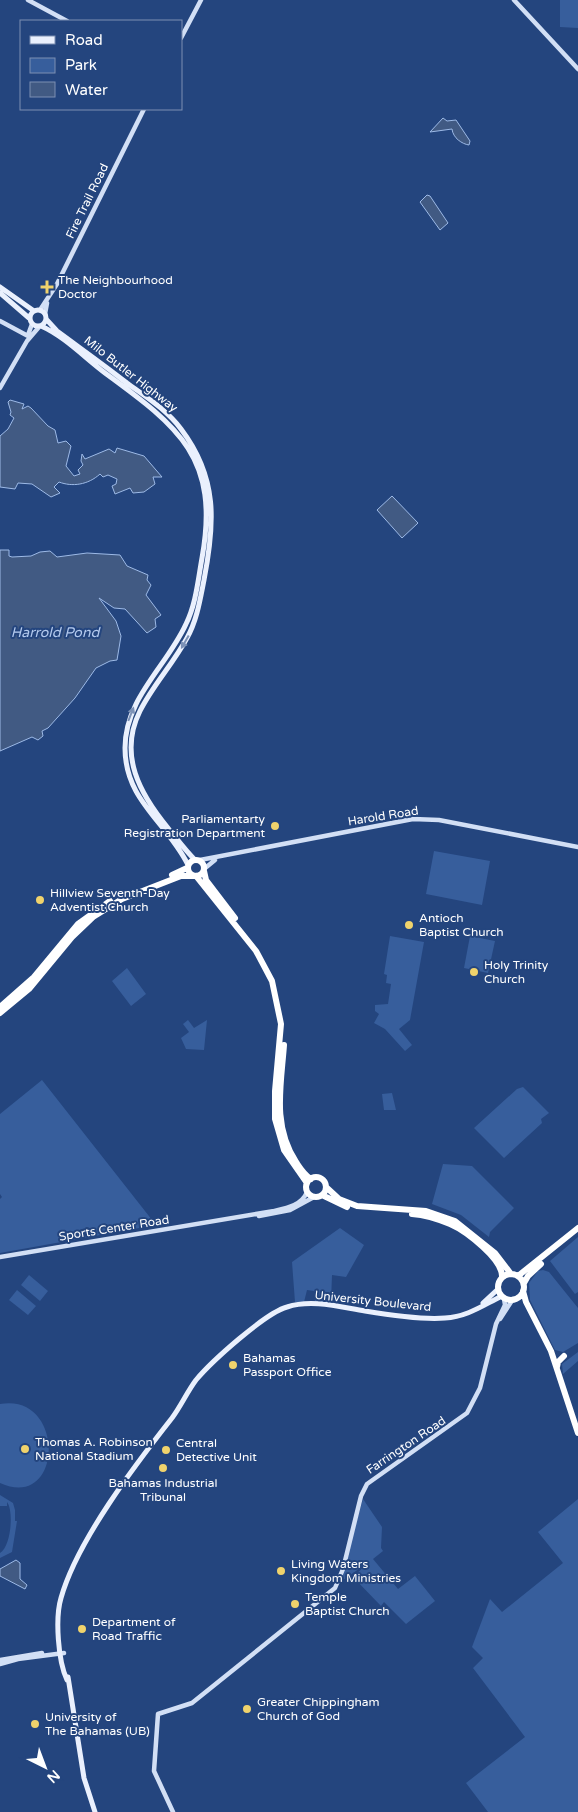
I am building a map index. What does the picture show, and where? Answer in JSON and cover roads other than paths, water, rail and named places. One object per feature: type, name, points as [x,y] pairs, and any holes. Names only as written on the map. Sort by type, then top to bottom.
[{"type":"highway","points":[[0,1007],[28,983],[75,927],[95,910],[114,898],[198,860],[209,884],[261,952],[276,981],[284,1010],[285,1029],[279,1117],[290,1151],[309,1181],[307,1192],[314,1197],[322,1195],[339,1204],[360,1211],[421,1215],[450,1224],[465,1234],[495,1260],[503,1271],[497,1290],[502,1298],[514,1298],[530,1309]]},
{"type":"highway","points":[[188,866],[194,876],[256,951],[272,980],[281,1024],[275,1091],[275,1119],[287,1157],[309,1181]]},
{"type":"highway","points":[[0,1013],[28,989],[78,931],[100,912],[122,899],[174,879],[194,876],[204,870]]},
{"type":"highway","points":[[309,1181],[321,1179],[334,1196],[357,1206],[433,1212],[462,1225],[495,1253],[511,1270],[519,1271],[530,1268]]},
{"type":"highway","points":[[322,1195],[326,1187]]},
{"type":"highway","points":[[502,1278],[515,1275],[530,1268],[578,1228]]},
{"type":"highway","points":[[578,1232],[528,1276],[524,1283],[523,1291],[550,1348],[578,1433]]},
{"type":"highway","points":[[495,1253],[524,1283]]},
{"type":"highway","points":[[514,1298],[523,1291]]},
{"type":"highway","points":[[550,1348],[562,1355],[557,1368]]},
{"type":"main road","points":[[28,0],[65,20]]},
{"type":"main road","points":[[182,36],[201,0]]},
{"type":"main road","points":[[514,0],[578,69]]},
{"type":"main road","name":"Fire Trail Road","points":[[46,317],[47,302],[143,110]]},
{"type":"main road","points":[[0,287],[37,310],[29,318]]},
{"type":"main road","points":[[0,293],[29,318],[32,324],[27,339],[0,388]]},
{"type":"main road","name":"Fire Trail Road","points":[[37,310],[47,302]]},
{"type":"main road","name":"Milo Butler Highway","points":[[37,310],[57,330],[174,420],[194,450],[208,485],[212,508],[212,538],[197,615],[186,639],[140,711],[134,725],[131,746],[133,771],[142,794],[159,817],[198,860]]},
{"type":"main road","points":[[27,339],[46,317]]},
{"type":"main road","points":[[0,321],[27,339]]},
{"type":"main road","points":[[32,324],[40,326]]},
{"type":"main road","name":"Milo Butler Highway","points":[[40,326],[162,415],[184,441],[202,479],[207,527],[192,611],[181,634],[135,705],[127,725],[125,740],[126,766],[134,789],[145,808],[188,866]]},
{"type":"main road","name":"Harold Road","points":[[198,860],[221,858],[413,819],[439,820],[578,847]]},
{"type":"main road","name":"Harold Road","points":[[204,870],[208,864],[221,858]]},
{"type":"main road","name":"Sports Center Road","points":[[0,1257],[231,1219],[285,1208],[301,1201],[307,1192]]},
{"type":"main road","name":"Sports Center Road","points":[[231,1219],[279,1213],[294,1208],[314,1197]]},
{"type":"main road","name":"University Boulevard","points":[[466,1314],[489,1299],[497,1290]]},
{"type":"main road","name":"University Boulevard","points":[[95,1812],[84,1778],[62,1652],[59,1604],[66,1581],[103,1514],[140,1457],[172,1418],[195,1381],[262,1320],[285,1307],[301,1304],[329,1305],[373,1312],[444,1318],[476,1311],[502,1298]]},
{"type":"main road","name":"Farrington Road","points":[[173,1812],[154,1771],[158,1714],[192,1703],[335,1588],[344,1564],[361,1496],[367,1484],[468,1413],[480,1388],[497,1321],[505,1306],[502,1298]]},
{"type":"main road","name":"Farrington Road","points":[[497,1321],[514,1298]]},
{"type":"main road","points":[[0,1660],[62,1652]]},
{"type":"main road","points":[[0,1664],[62,1652]]},
{"type":"water","points":[[443,118],[447,121],[456,120],[470,141],[469,145],[458,140],[452,129],[430,132]]},
{"type":"water","points":[[427,195],[430,196],[448,223],[440,230],[420,202]]},
{"type":"water","points":[[10,400],[24,404],[22,409],[28,406],[31,408],[48,426],[55,430],[58,443],[66,441],[71,446],[66,466],[74,476],[80,474],[78,470],[83,465],[81,461],[82,454],[85,459],[109,449],[115,453],[117,448],[144,456],[162,477],[153,477],[155,484],[144,492],[133,493],[130,488],[115,494],[112,486],[116,484],[117,479],[108,475],[103,477],[100,474],[90,481],[80,484],[59,482],[54,487],[60,493],[51,497],[32,484],[18,483],[15,489],[0,487],[0,436],[8,429],[14,418],[10,415],[8,402]]},
{"type":"water","points":[[392,496],[418,523],[402,538],[377,510]]},
{"type":"water","name":"Harrold Pond","points":[[0,550],[9,550],[9,556],[12,557],[31,556],[40,552],[50,551],[57,557],[87,553],[120,555],[127,566],[148,575],[147,580],[151,585],[146,595],[161,615],[155,619],[156,627],[147,633],[125,609],[114,608],[99,598],[116,621],[121,636],[117,660],[110,661],[96,668],[75,698],[48,728],[42,731],[43,736],[38,740],[32,737],[0,751]]},
{"type":"water","points":[[16,1560],[20,1563],[20,1579],[27,1585],[25,1589],[0,1576],[0,1569]]},
{"type":"place","name":"The Neighbourhood Doctor","points":[[47,287]]},
{"type":"place","name":"Parliamentarty Registration Department","points":[[275,826]]},
{"type":"place","name":"Hillview Seventh-Day Adventist Church","points":[[40,900]]},
{"type":"place","name":"Antioch Baptist Church","points":[[409,925]]},
{"type":"place","name":"Holy Trinity Church","points":[[474,972]]},
{"type":"place","name":"Bahamas Passport Office","points":[[233,1365]]},
{"type":"place","name":"Thomas A. Robinson National Stadium","points":[[25,1449]]},
{"type":"place","name":"Central Detective Unit","points":[[166,1450]]},
{"type":"place","name":"Bahamas Industrial Tribunal","points":[[163,1468]]},
{"type":"place","name":"Living Waters Kingdom Ministries","points":[[281,1571]]},
{"type":"place","name":"Temple Baptist Church","points":[[295,1604]]},
{"type":"place","name":"Department of Road Traffic","points":[[82,1629]]},
{"type":"place","name":"Greater Chippingham Church of God","points":[[247,1709]]},
{"type":"place","name":"University of The Bahamas (UB)","points":[[35,1724]]}]
